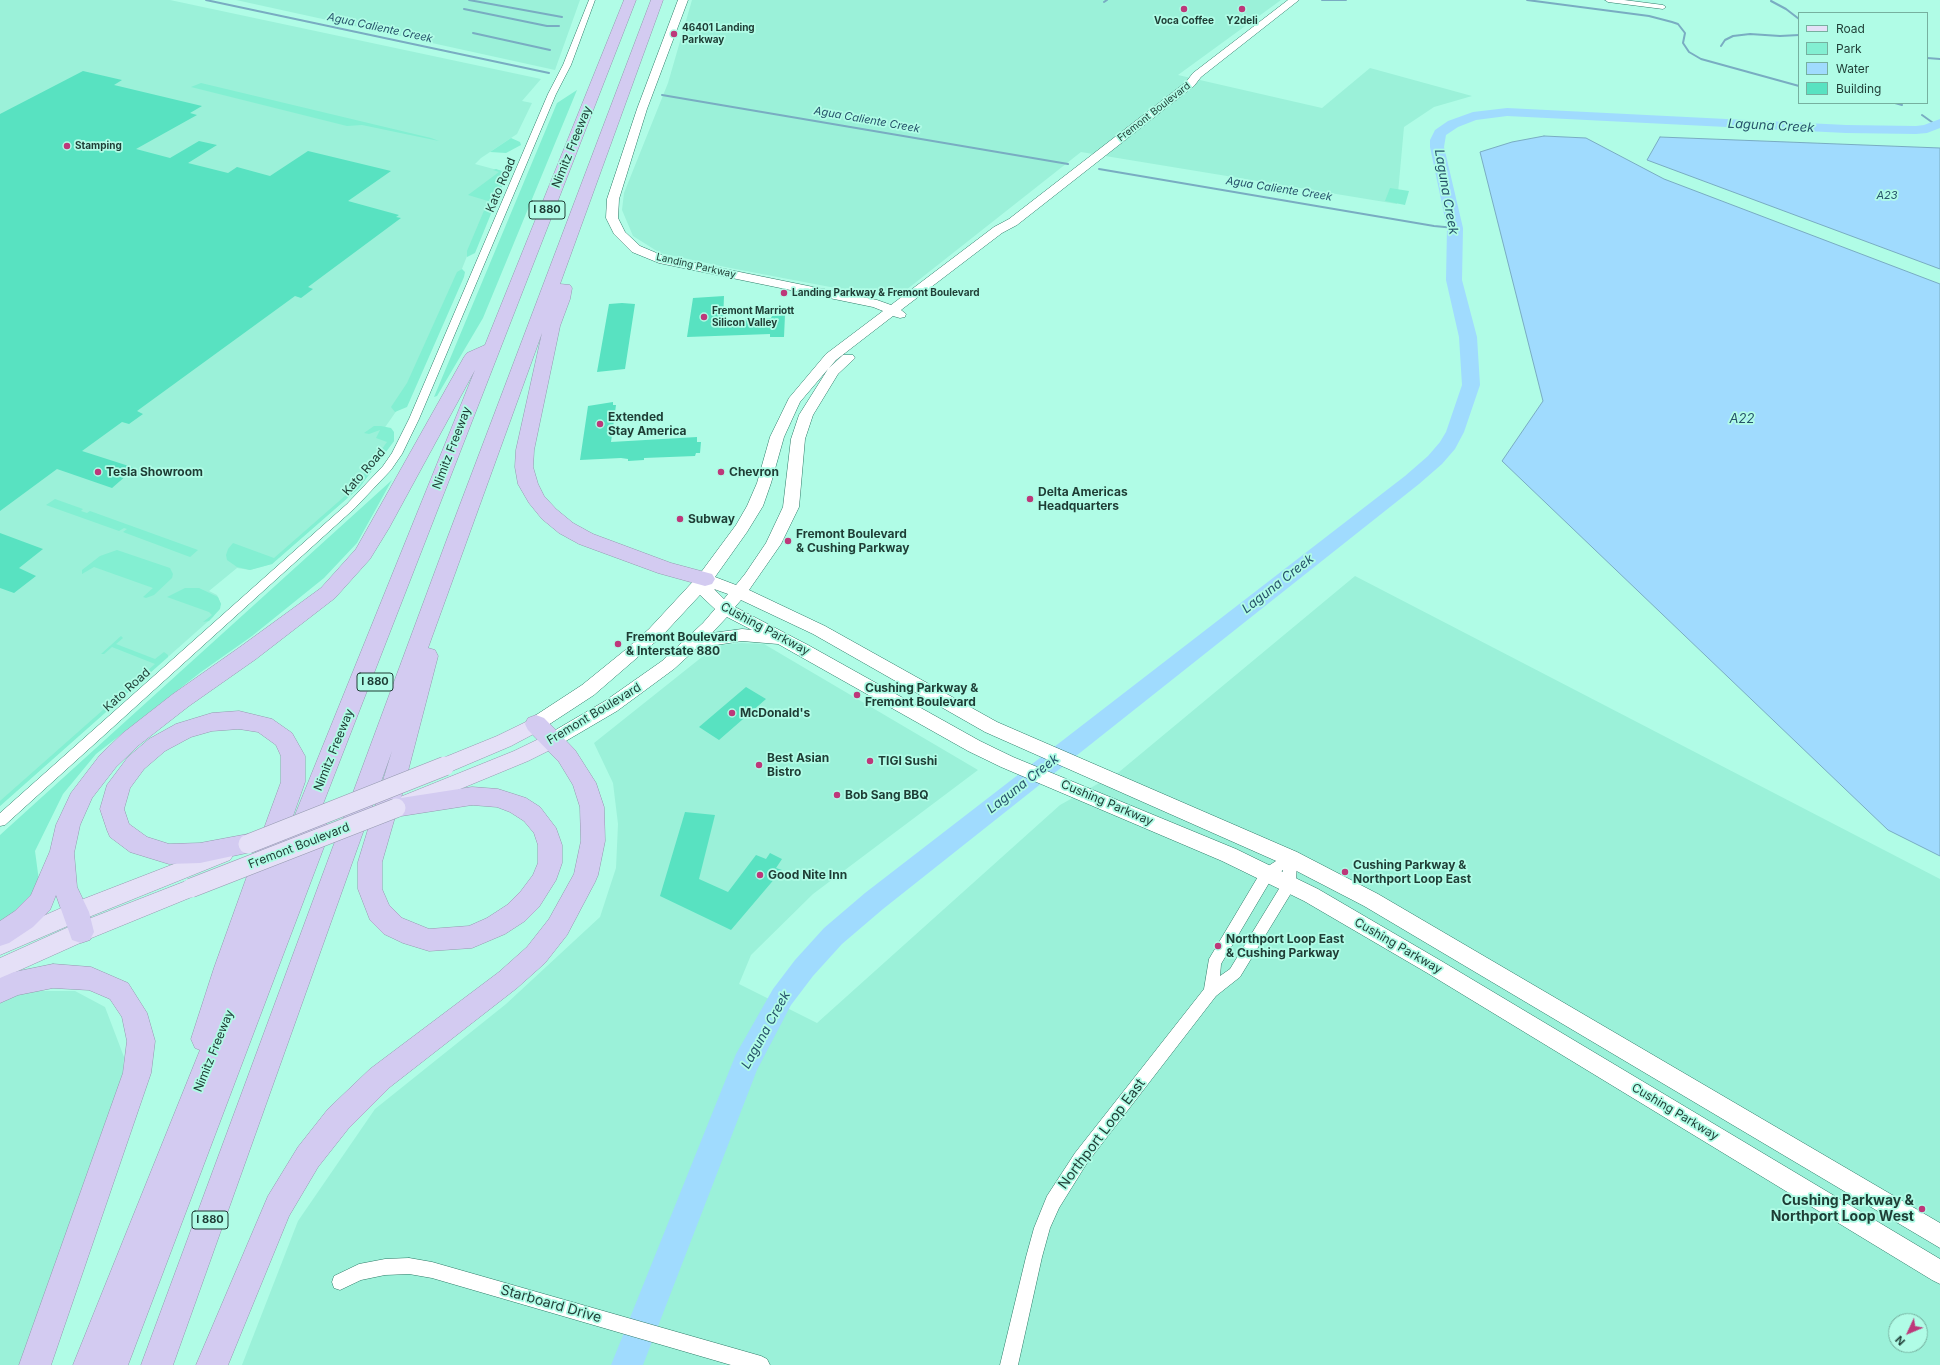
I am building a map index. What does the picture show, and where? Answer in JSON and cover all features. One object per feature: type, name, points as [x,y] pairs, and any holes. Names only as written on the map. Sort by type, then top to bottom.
[{"type":"highway","name":"I 880","points":[[157,1365],[457,539],[657,0]]},
{"type":"highway","points":[[645,35],[657,26],[669,0]]},
{"type":"highway","name":"I 880","points":[[112,1365],[420,564],[631,1]]},
{"type":"highway","name":"Nimitz Freeway","points":[[89,1365],[390,609],[491,349],[631,1]]},
{"type":"highway","points":[[557,268],[565,279],[562,299],[552,326],[525,450],[524,467],[528,484],[536,499],[549,514],[566,528],[586,539],[665,568],[705,579]]},
{"type":"highway","points":[[0,935],[24,919],[41,902],[62,850],[68,825],[83,793],[108,761],[131,739],[181,700],[299,616],[328,593],[345,576],[363,554],[379,528],[473,357],[491,349]]},
{"type":"highway","points":[[396,808],[449,783],[472,796],[498,798],[518,805],[532,814],[544,828],[550,845],[550,863],[544,880],[530,899],[516,913],[496,926],[472,937],[447,940],[429,940],[412,935],[394,926],[380,912],[370,889],[370,862],[403,751],[457,539]]},
{"type":"highway","points":[[189,1113],[199,1057],[227,968],[293,782],[293,756],[284,739],[264,725],[232,720],[212,722],[184,730],[157,745],[136,762],[119,785],[112,809],[119,830],[139,845],[167,854],[196,859],[248,844]]},
{"type":"highway","points":[[212,1365],[278,1206],[308,1157],[338,1119],[380,1078],[508,980],[536,954],[558,927],[571,905],[586,875],[593,841],[592,808],[584,783],[567,756],[536,724]]},
{"type":"highway","points":[[62,850],[65,887],[78,922]]},
{"type":"highway","points":[[0,991],[14,984],[53,976],[70,976],[91,979],[119,991],[134,1013],[141,1041],[137,1073],[35,1365]]},
{"type":"main road","name":"Landing Parkway","points":[[683,0],[642,109],[613,199],[612,218],[620,234],[636,249],[663,260],[855,299],[877,304],[898,313]]},
{"type":"main road","name":"Fremont Boulevard","points":[[449,783],[504,741],[536,724],[588,690],[655,633],[705,579],[742,528],[755,506],[764,483],[777,437],[794,401],[804,386],[831,357],[898,313],[1007,234],[1013,222],[1190,84],[1197,75],[1294,0]]},
{"type":"main road","name":"Fremont Boulevard","points":[[248,844],[449,783],[521,756],[553,740],[640,687],[695,642],[739,592],[769,551],[786,522],[791,507],[794,466],[798,439],[806,415],[833,371],[898,313]]},
{"type":"main road","points":[[794,401],[800,406],[798,421],[802,425]]},
{"type":"main road","points":[[777,437],[789,446],[788,457],[794,466]]},
{"type":"main road","name":"Cushing Parkway","points":[[1940,1236],[1391,912],[1290,858],[1029,745],[991,727],[849,645],[739,592],[705,579],[707,593],[725,609],[802,649],[972,744],[1007,762],[1176,832],[1289,884],[1377,933],[1940,1272]]},
{"type":"main road","points":[[695,642],[729,636],[757,636],[773,639],[802,649]]},
{"type":"main road","name":"Fremont Boulevard","points":[[0,945],[191,888],[396,808]]},
{"type":"main road","name":"Fremont Boulevard","points":[[0,969],[78,922],[196,859]]},
{"type":"street","name":"Kato Road","points":[[0,821],[355,502],[387,468],[397,454],[414,419],[552,94],[567,65],[592,0]]},
{"type":"street","points":[[1608,0],[1663,7]]},
{"type":"street","points":[[1211,990],[1214,963],[1267,874],[1290,858]]},
{"type":"street","name":"Northport Loop East","points":[[1009,1365],[1042,1228],[1053,1202],[1066,1178],[1211,990],[1235,973],[1289,884],[1290,858]]},
{"type":"street","name":"Starboard Drive","points":[[340,1282],[359,1272],[379,1268],[409,1266],[432,1270],[761,1365]]},
{"type":"shaded area","points":[[0,0],[170,0],[541,79],[522,101],[532,103],[517,134],[481,158],[475,164],[501,171],[410,399],[404,400],[379,436],[394,441],[359,488],[272,564],[250,570],[237,568],[209,591],[217,595],[221,604],[213,617],[0,806]]},
{"type":"shaded area","points":[[236,0],[580,0],[555,70]]},
{"type":"shaded area","points":[[692,0],[1281,0],[1178,75],[1322,108],[1370,68],[1472,96],[1434,107],[1404,127],[1397,204],[1081,152],[901,294],[883,297],[660,253],[633,236],[622,210],[624,193],[668,83]]},
{"type":"shaded area","points":[[1355,576],[1940,879],[1940,1365],[242,1365],[298,1221],[375,1109],[506,1004],[600,917],[616,868],[618,824],[613,783],[594,743],[707,653],[722,645],[741,643],[764,644],[978,770],[813,894],[751,955],[739,984],[817,1023],[1060,805],[1119,772]]},
{"type":"shaded area","points":[[28,991],[75,991],[105,1007],[124,1057],[122,1085],[24,1365],[0,1365],[0,1000]]},
{"type":"green space","points":[[201,83],[439,141],[362,125],[347,126],[191,87]]},
{"type":"green space","points":[[577,90],[483,318],[437,396],[434,397],[557,103]]},
{"type":"green space","points":[[511,138],[520,142],[521,145],[506,153],[490,152]]},
{"type":"green space","points":[[496,169],[505,172],[506,177],[475,253],[467,257],[467,251],[488,201],[468,195],[499,172],[493,170]]},
{"type":"green space","points":[[1390,188],[1409,191],[1405,205],[1385,201]]},
{"type":"green space","points":[[462,269],[465,272],[464,277],[407,407],[395,412],[391,407],[407,383],[457,272]]},
{"type":"green space","points":[[374,426],[391,428],[394,432],[394,441],[359,488],[272,564],[250,570],[237,567],[227,560],[226,555],[228,549],[233,543],[274,558],[353,489],[387,442],[376,438],[380,430],[369,434],[364,433]]},
{"type":"green space","points":[[392,480],[357,543],[324,578],[252,636],[201,672],[96,754],[63,794],[35,851],[39,881],[32,898],[0,924],[0,835]]},
{"type":"green space","points":[[55,499],[83,509],[81,511],[87,513],[90,511],[198,550],[190,557],[123,532],[127,529],[124,528],[119,531],[46,505]]},
{"type":"green space","points":[[117,550],[170,568],[173,574],[172,578],[154,595],[146,598],[143,597],[153,588],[94,567],[82,574],[82,570],[100,556]]},
{"type":"green space","points":[[185,588],[199,588],[218,597],[221,604],[220,609],[209,621],[203,622],[212,615],[209,612],[167,597]]},
{"type":"green space","points":[[121,636],[123,638],[116,644],[155,659],[164,652],[168,655],[168,657],[0,806],[0,801],[155,664],[112,647],[104,654],[101,654]]},
{"type":"water","name":"A22","points":[[1544,136],[1586,138],[1664,179],[1940,284],[1940,856],[1888,830],[1502,461],[1543,401],[1480,152],[1512,142]]},
{"type":"water","name":"A23","points":[[1660,137],[1940,148],[1940,269],[1647,160]]},
{"type":"building","points":[[83,71],[122,80],[114,85],[202,106],[190,113],[197,115],[136,149],[170,158],[199,141],[217,145],[188,163],[228,173],[237,167],[270,176],[308,151],[391,171],[348,201],[399,215],[396,217],[401,218],[308,287],[313,289],[301,298],[295,296],[137,411],[143,414],[129,424],[122,422],[82,451],[135,468],[112,488],[57,469],[0,511],[0,114]]},
{"type":"building","name":"Fremont Marriott Silicon Valley","points":[[724,296],[723,321],[771,318],[772,316],[785,315],[784,337],[770,337],[770,334],[687,337],[693,298]]},
{"type":"building","points":[[609,304],[635,304],[625,369],[597,372]]},
{"type":"building","name":"Extended Stay America","points":[[613,402],[613,405],[616,405],[611,442],[697,437],[697,442],[701,442],[700,453],[696,453],[695,456],[644,458],[644,460],[628,461],[628,459],[621,458],[580,460],[588,406]]},
{"type":"building","points":[[0,533],[43,549],[19,568],[36,576],[14,593],[0,588]]},
{"type":"building","name":"McDonald's","points":[[746,687],[766,699],[719,740],[699,727]]},
{"type":"building","name":"Good Nite Inn","points":[[685,812],[715,815],[699,879],[728,892],[756,855],[766,859],[770,853],[782,859],[776,868],[782,870],[731,930],[660,896]]},
{"type":"waterway","name":"Agua Caliente Creek","points":[[206,0],[549,73]]},
{"type":"waterway","points":[[469,0],[562,17]]},
{"type":"waterway","points":[[1322,0],[1346,0]]},
{"type":"waterway","points":[[1527,0],[1649,16],[1672,22],[1678,24],[1685,33],[1683,43],[1689,52],[1701,59],[1798,86]]},
{"type":"waterway","points":[[1771,1],[1786,9],[1798,18]]},
{"type":"waterway","points":[[464,9],[547,26],[559,26]]},
{"type":"waterway","points":[[473,33],[550,50]]},
{"type":"waterway","points":[[1721,46],[1725,40],[1733,36],[1750,34],[1780,36],[1798,35]]},
{"type":"waterway","points":[[1928,58],[1940,59]]},
{"type":"waterway","name":"Agua Caliente Creek","points":[[662,95],[1068,164]]},
{"type":"waterway","name":"Laguna Creek","points":[[627,1365],[746,1063],[782,997],[804,968],[833,936],[874,901],[1412,480],[1435,460],[1448,445],[1455,432],[1471,385],[1468,337],[1454,280],[1455,228],[1437,147],[1437,140],[1440,133],[1453,124],[1473,116],[1507,112],[1846,129],[1916,130],[1927,129],[1940,123]]},
{"type":"waterway","points":[[1922,115],[1936,125]]},
{"type":"waterway","name":"Agua Caliente Creek","points":[[1099,169],[1434,226],[1455,228]]},
{"type":"place","name":"Voca Coffee","points":[[1184,9]]},
{"type":"place","name":"Y2deli","points":[[1242,9]]},
{"type":"place","name":"46401 Landing Parkway","points":[[674,34]]},
{"type":"place","name":"Stamping","points":[[67,146]]},
{"type":"place","name":"Landing Parkway & Fremont Boulevard","points":[[784,293]]},
{"type":"place","name":"Fremont Marriott Silicon Valley","points":[[704,317]]},
{"type":"place","name":"Extended Stay America","points":[[600,424]]},
{"type":"place","name":"Tesla Showroom","points":[[98,472]]},
{"type":"place","name":"Chevron","points":[[721,472]]},
{"type":"place","name":"Delta Americas Headquarters","points":[[1030,499]]},
{"type":"place","name":"Subway","points":[[680,519]]},
{"type":"place","name":"Fremont Boulevard & Cushing Parkway","points":[[788,541]]},
{"type":"place","name":"Fremont Boulevard & Interstate 880","points":[[618,644]]},
{"type":"place","name":"Cushing Parkway & Fremont Boulevard","points":[[857,695]]},
{"type":"place","name":"McDonald's","points":[[732,713]]},
{"type":"place","name":"TIGI Sushi","points":[[870,761]]},
{"type":"place","name":"Best Asian Bistro","points":[[759,765]]},
{"type":"place","name":"Bob Sang BBQ","points":[[837,795]]},
{"type":"place","name":"Cushing Parkway & Northport Loop East","points":[[1345,872]]},
{"type":"place","name":"Good Nite Inn","points":[[760,875]]},
{"type":"place","name":"Northport Loop East & Cushing Parkway","points":[[1218,946]]},
{"type":"place","name":"Cushing Parkway & Northport Loop West","points":[[1922,1209]]}]
